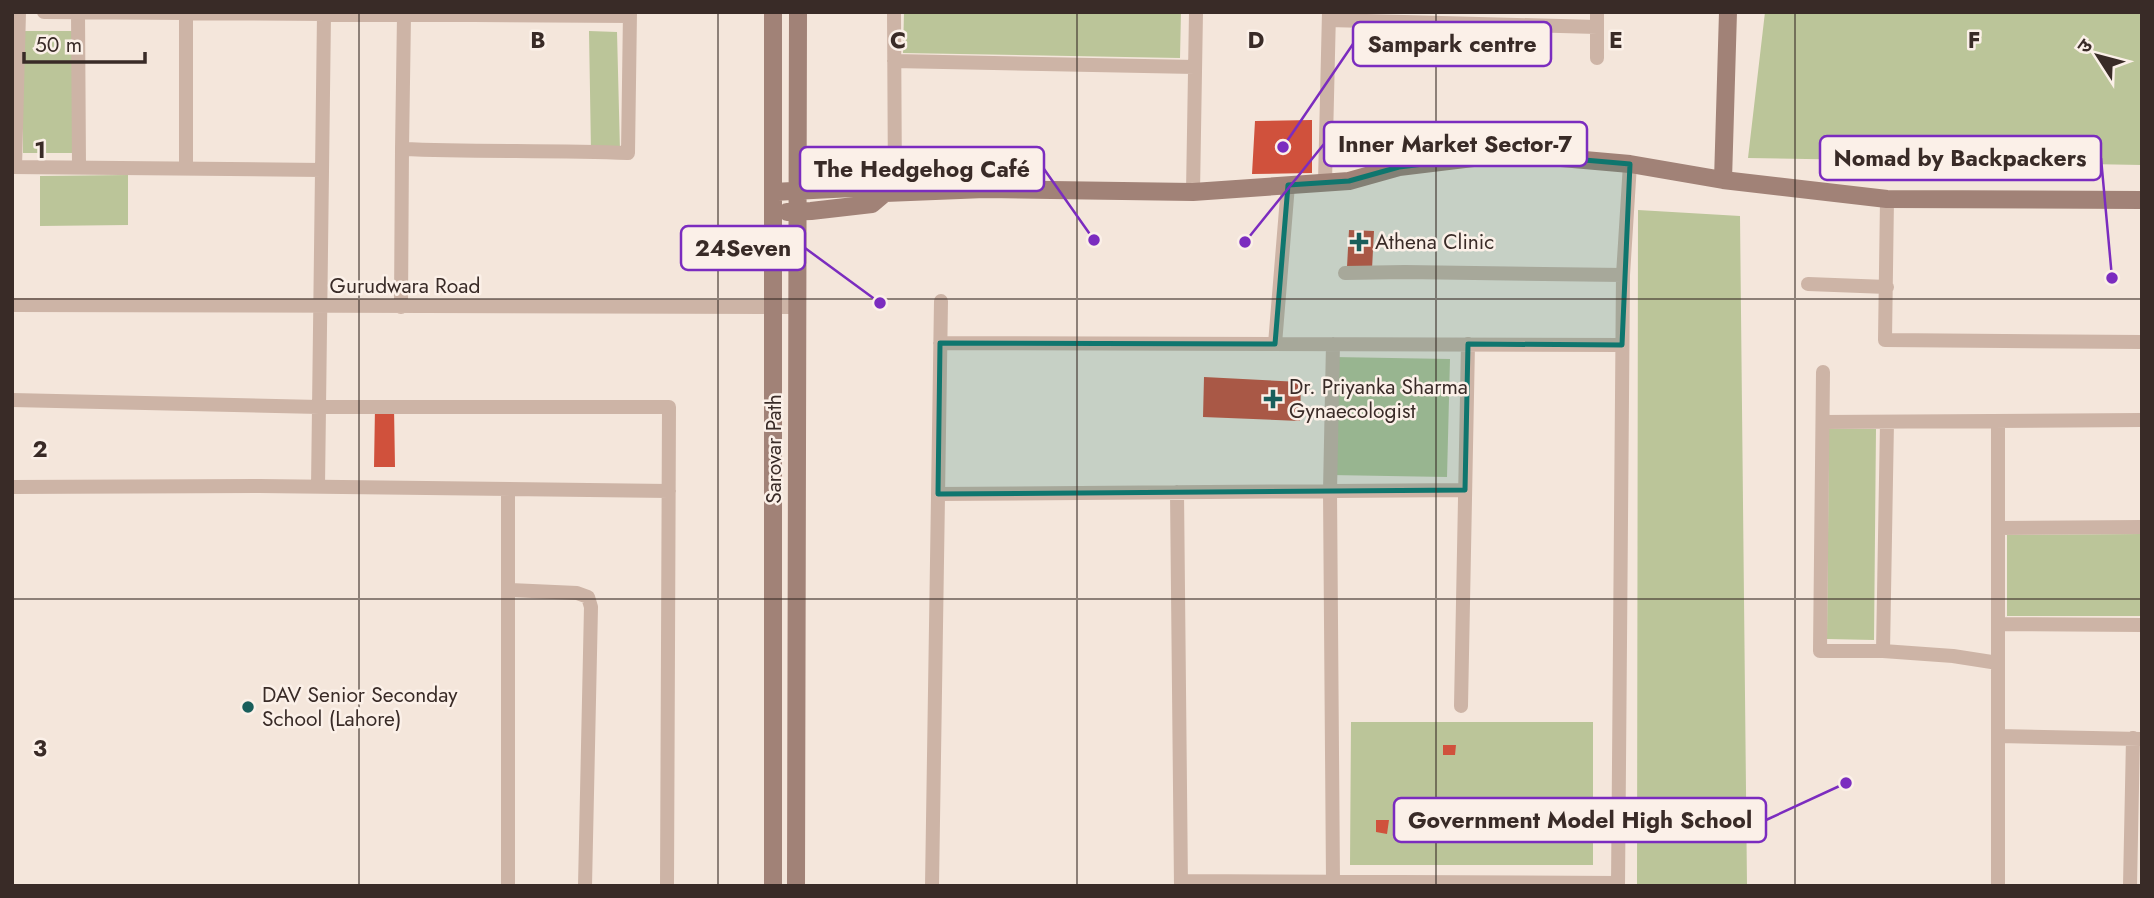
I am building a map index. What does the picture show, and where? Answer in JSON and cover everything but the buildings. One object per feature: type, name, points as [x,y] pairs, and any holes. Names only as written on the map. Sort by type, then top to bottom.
[{"type":"main road","name":"Sarovar Path","points":[[773,12],[773,886]]},
{"type":"main road","name":"Sarovar Path","points":[[796,886],[798,12]]},
{"type":"main road","points":[[1723,180],[1728,12]]},
{"type":"main road","points":[[773,192],[873,187],[890,193],[985,189],[1193,192],[1349,181],[1399,167],[1473,158],[1550,157],[1630,164],[1723,180],[1887,199],[2142,200]]},
{"type":"main road","points":[[773,212],[872,204],[890,193]]},
{"type":"street","points":[[19,12],[13,167],[321,170]]},
{"type":"street","points":[[44,12],[630,14],[628,153],[402,149]]},
{"type":"street","points":[[78,12],[79,167]]},
{"type":"street","points":[[890,193],[894,12]]},
{"type":"street","points":[[1193,192],[1196,12]]},
{"type":"street","points":[[186,13],[186,168]]},
{"type":"street","points":[[318,487],[324,14]]},
{"type":"street","points":[[401,307],[404,15]]},
{"type":"street","points":[[1325,182],[1329,16],[1597,20],[1597,58]]},
{"type":"street","points":[[894,61],[1195,67]]},
{"type":"street","points":[[1177,492],[1181,883],[1618,885],[1623,275],[1630,164]]},
{"type":"street","points":[[1275,344],[1288,185]]},
{"type":"street","points":[[1887,199],[1885,340],[2142,342]]},
{"type":"street","points":[[1345,273],[1623,275]]},
{"type":"street","points":[[1808,284],[1887,287]]},
{"type":"street","points":[[932,886],[941,301]]},
{"type":"street","name":"Gurudwara Road","points":[[12,305],[797,307]]},
{"type":"street","points":[[940,343],[1622,345]]},
{"type":"street","points":[[1333,344],[1330,491],[1333,882]]},
{"type":"street","points":[[1461,706],[1468,344]]},
{"type":"street","points":[[1823,372],[1820,651],[1883,651],[1952,656],[1998,663]]},
{"type":"street","points":[[12,400],[319,407],[669,407],[667,886]]},
{"type":"street","points":[[1998,421],[1998,886]]},
{"type":"street","points":[[1823,422],[2142,421]]},
{"type":"street","points":[[1883,651],[1887,422]]},
{"type":"street","points":[[12,487],[669,491]]},
{"type":"street","points":[[508,489],[508,886]]},
{"type":"street","points":[[938,494],[1465,490]]},
{"type":"street","points":[[1998,528],[2142,527]]},
{"type":"street","points":[[510,590],[577,593],[588,597],[590,607],[585,886]]},
{"type":"street","points":[[1998,624],[2142,625]]},
{"type":"street","points":[[1998,736],[2138,738],[2130,886]]},
{"type":"highlighted area","points":[[1550,157],[1630,164],[1622,345],[1468,344],[1465,490],[938,494],[940,343],[1275,344],[1288,185],[1349,181],[1399,167],[1473,158]]},
{"type":"green space","points":[[904,12],[1181,12],[1180,58],[903,53]]},
{"type":"green space","points":[[1765,12],[2142,12],[2142,165],[1748,158]]},
{"type":"green space","points":[[23,31],[74,31],[74,153],[23,153]]},
{"type":"green space","points":[[589,31],[617,32],[620,151],[591,152]]},
{"type":"green space","points":[[128,175],[128,225],[40,226],[40,176]]},
{"type":"green space","points":[[1638,210],[1740,216],[1747,886],[1637,886]]},
{"type":"green space","points":[[1333,357],[1450,359],[1447,477],[1330,475]]},
{"type":"green space","points":[[1829,429],[1876,429],[1874,640],[1827,639]]},
{"type":"green space","points":[[2142,534],[2142,616],[2007,616],[2007,535]]},
{"type":"green space","points":[[1351,722],[1593,722],[1593,865],[1350,865]]},
{"type":"place","name":"Sampark centre","points":[[1283,147]]},
{"type":"place","name":"The Hedgehog Café","points":[[1094,240]]},
{"type":"place","name":"Inner Market Sector-7","points":[[1245,242]]},
{"type":"place","name":"Athena Clinic","points":[[1359,242]]},
{"type":"place","name":"Nomad by Backpackers","points":[[2112,278]]},
{"type":"place","name":"24Seven","points":[[880,303]]},
{"type":"place","name":"Dr. Priyanka Sharma Gynaecologist","points":[[1273,399]]},
{"type":"place","name":"DAV Senior Seconday School (Lahore)","points":[[248,707]]},
{"type":"place","name":"Government Model High School","points":[[1846,783]]}]
